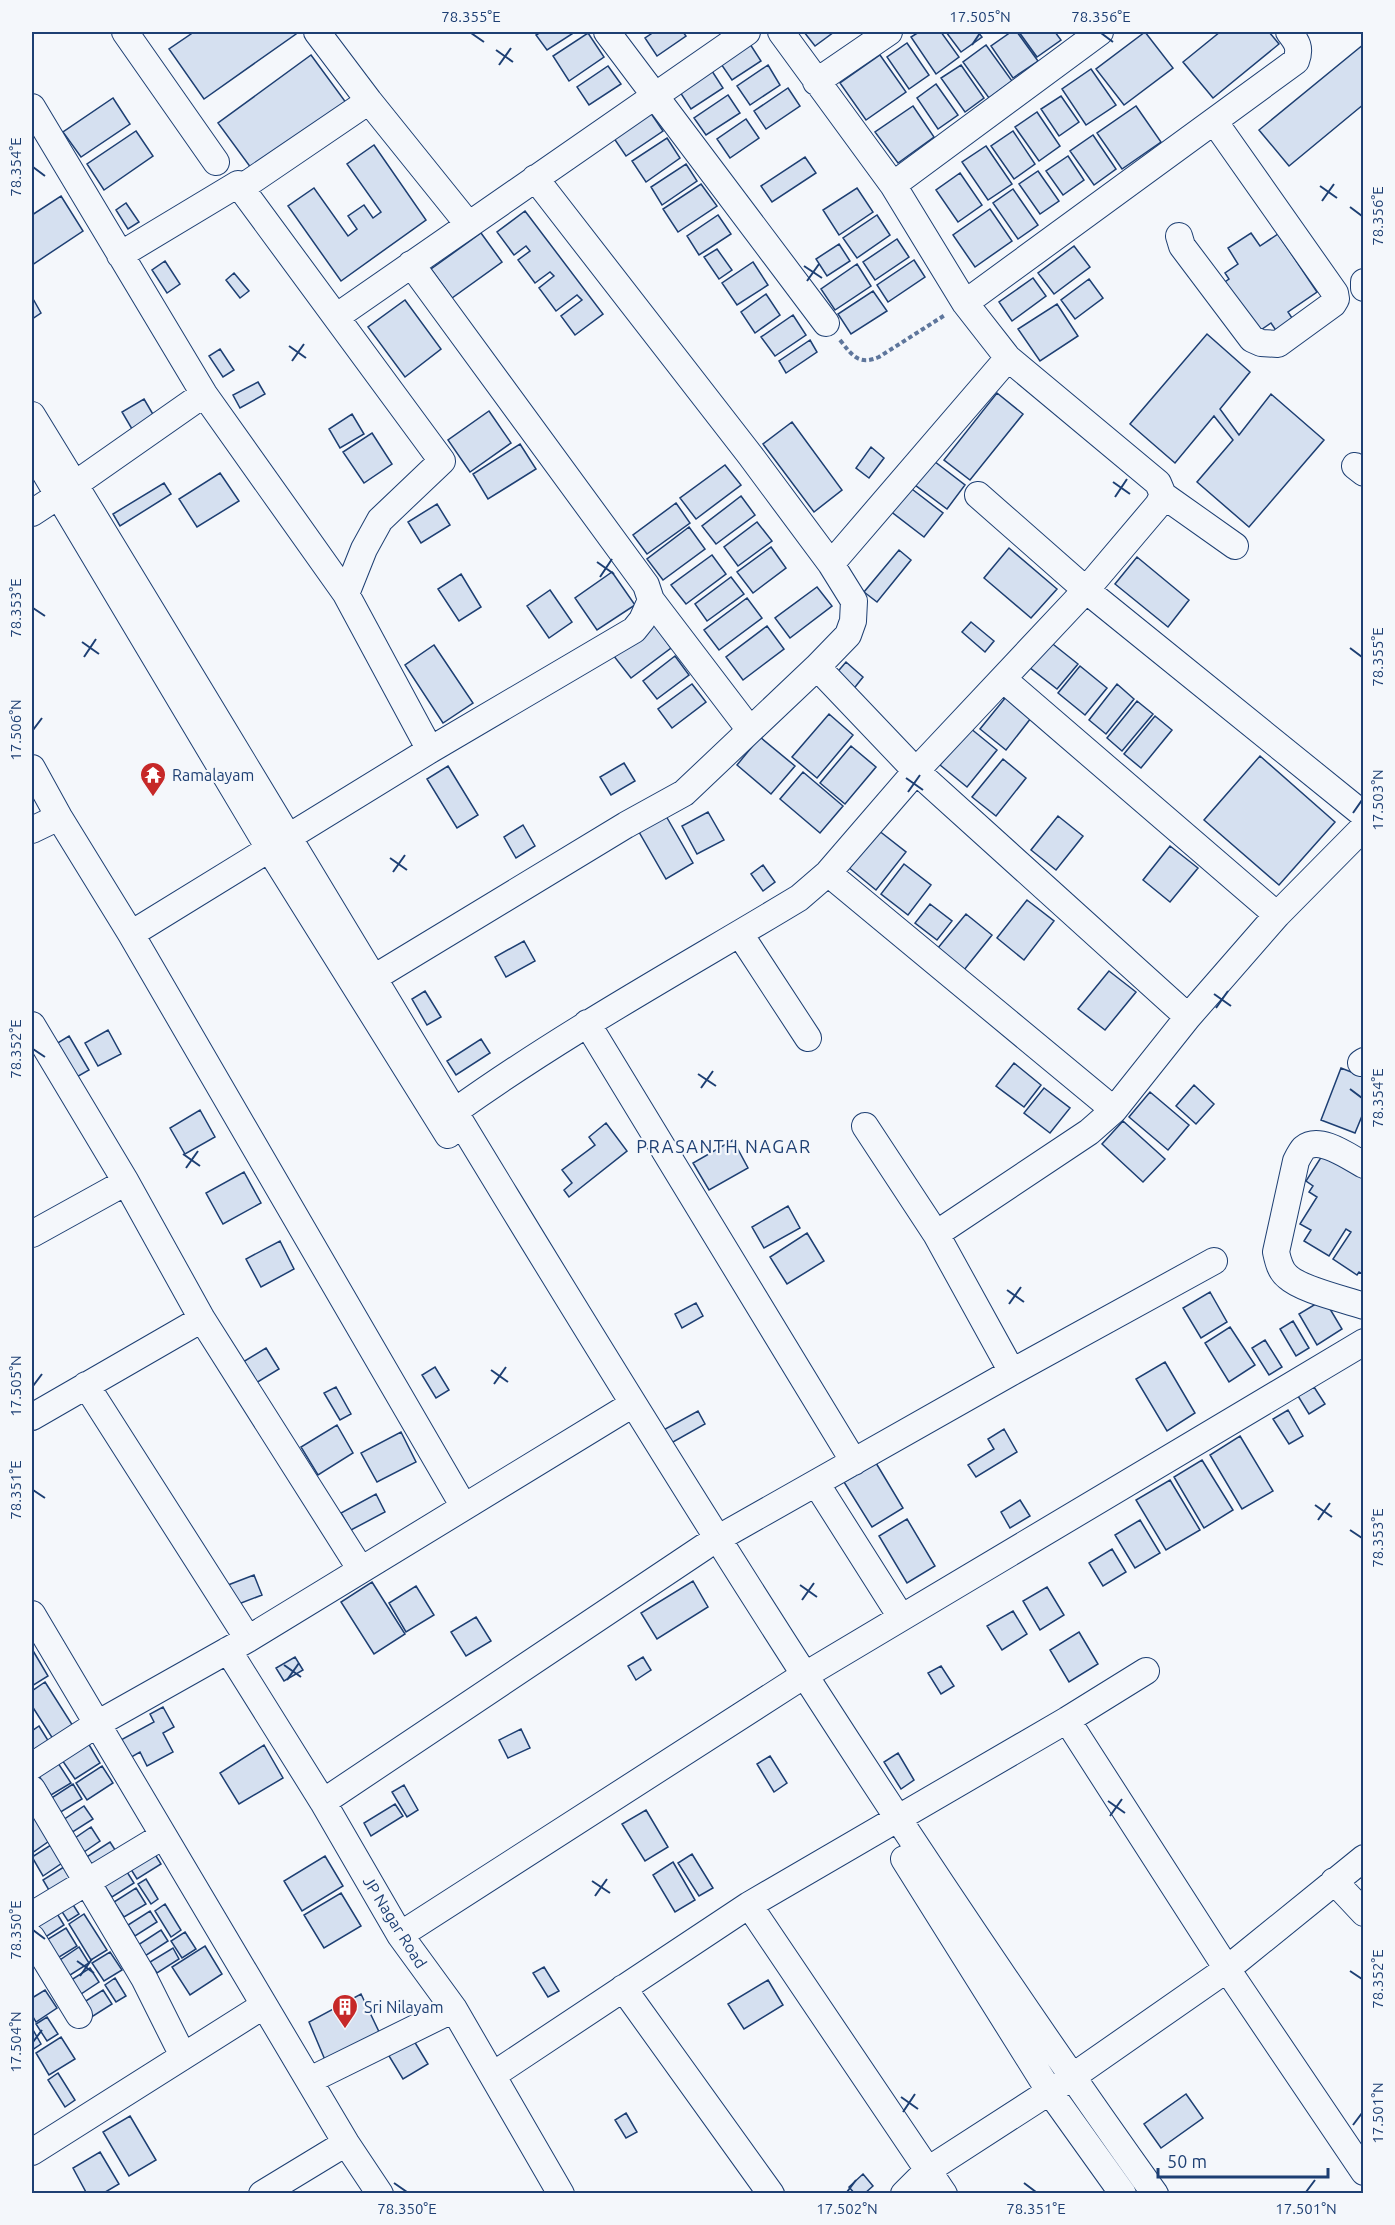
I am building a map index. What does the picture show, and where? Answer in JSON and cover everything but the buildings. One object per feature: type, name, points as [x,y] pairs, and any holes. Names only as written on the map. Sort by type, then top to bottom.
[{"type":"street","points":[[125,32],[216,162]]},
{"type":"street","points":[[316,32],[468,224]]},
{"type":"street","points":[[607,32],[656,94],[826,323]]},
{"type":"street","points":[[336,317],[747,32]]},
{"type":"street","points":[[781,32],[893,185],[965,303],[1008,358],[1158,483],[1163,495],[1235,546]]},
{"type":"street","points":[[816,82],[889,32]]},
{"type":"street","points":[[893,185],[1100,32]]},
{"type":"street","points":[[965,303],[1296,61],[1299,53],[1298,44],[1289,32]]},
{"type":"street","points":[[242,188],[369,101]]},
{"type":"street","points":[[32,107],[204,394],[346,594],[430,750]]},
{"type":"street","points":[[1179,236],[1182,246],[1252,339],[1261,343],[1278,344],[1333,304],[1336,299],[1335,293],[1214,121]]},
{"type":"street","points":[[372,979],[626,825],[684,793],[817,667],[848,635],[853,621],[854,601],[831,564],[750,455],[535,178]]},
{"type":"street","points":[[120,255],[238,184],[442,460],[380,519],[364,549],[346,594]]},
{"type":"street","points":[[411,264],[646,585],[651,600],[750,730]]},
{"type":"street","points":[[1364,282],[1364,288]]},
{"type":"street","points":[[831,564],[1008,358]]},
{"type":"street","points":[[32,513],[204,394]]},
{"type":"street","points":[[32,415],[66,490],[280,844],[710,1543],[891,1823],[1050,2092],[1123,2193]]},
{"type":"street","points":[[32,451],[66,490]]},
{"type":"street","points":[[978,495],[1086,590],[1364,815]]},
{"type":"street","points":[[454,1112],[506,1075],[587,1023],[799,898],[828,873],[916,771],[1086,590],[1158,505],[1163,495]]},
{"type":"street","points":[[131,934],[430,750],[634,630],[642,620],[651,600]]},
{"type":"street","points":[[817,667],[916,771],[1188,1017]]},
{"type":"street","points":[[1004,679],[1277,915]]},
{"type":"street","points":[[32,768],[464,1507]]},
{"type":"street","points":[[32,830],[59,817]]},
{"type":"street","points":[[936,1234],[1089,1132],[1114,1110],[1188,1017],[1277,915],[1364,827]]},
{"type":"street","points":[[280,844],[372,979],[454,1112],[627,1408]]},
{"type":"street","points":[[828,873],[1114,1110]]},
{"type":"street","points":[[740,934],[808,1038]]},
{"type":"street","points":[[587,1023],[854,1462]]},
{"type":"street","points":[[32,1025],[126,1182],[202,1319],[361,1570]]},
{"type":"street","points":[[865,1126],[936,1234],[1012,1372]]},
{"type":"street","points":[[1364,1164],[1316,1143],[1304,1149],[1296,1161],[1276,1252],[1279,1265],[1287,1277],[1301,1285],[1364,1306]]},
{"type":"street","points":[[32,1234],[126,1182]]},
{"type":"street","points":[[323,1802],[710,1543],[1214,1261]]},
{"type":"street","points":[[32,1417],[202,1319]]},
{"type":"street","points":[[399,1935],[798,1679],[1364,1342]]},
{"type":"street","name":"JP Nagar Road","points":[[86,1384],[238,1644],[323,1802],[399,1935],[454,2009],[561,2193]]},
{"type":"street","points":[[32,1766],[97,1724],[238,1644],[627,1408]]},
{"type":"street","points":[[816,1483],[901,1617]]},
{"type":"street","points":[[32,1614],[263,2006],[310,2080],[346,2143],[380,2193]]},
{"type":"street","points":[[493,2075],[749,1905],[1067,1720],[1146,1671]]},
{"type":"street","points":[[1067,1720],[1227,1969],[1364,2172]]},
{"type":"street","points":[[32,1789],[144,1978],[183,2056]]},
{"type":"street","points":[[891,1823],[1155,2193]]},
{"type":"street","points":[[32,1915],[163,1836]]},
{"type":"street","points":[[904,2193],[928,2170],[1050,2092],[1227,1969],[1352,1893],[1364,1858]]},
{"type":"street","points":[[749,1905],[944,2193]]},
{"type":"street","points":[[32,1938],[79,2015]]},
{"type":"street","points":[[623,1988],[771,2193]]},
{"type":"street","points":[[32,2152],[263,2006]]},
{"type":"street","points":[[310,2080],[454,2009]]},
{"type":"street","points":[[262,2193],[346,2143]]},
{"type":"path","points":[[826,323],[855,358],[870,361],[965,303]]},
{"type":"place","name":"Ramalayam","points":[[153,798]]},
{"type":"place","name":"Sri Nilayam","points":[[345,2030]]},
{"type":"district","name":"PRASANTH NAGAR","points":[[724,1147]]}]
